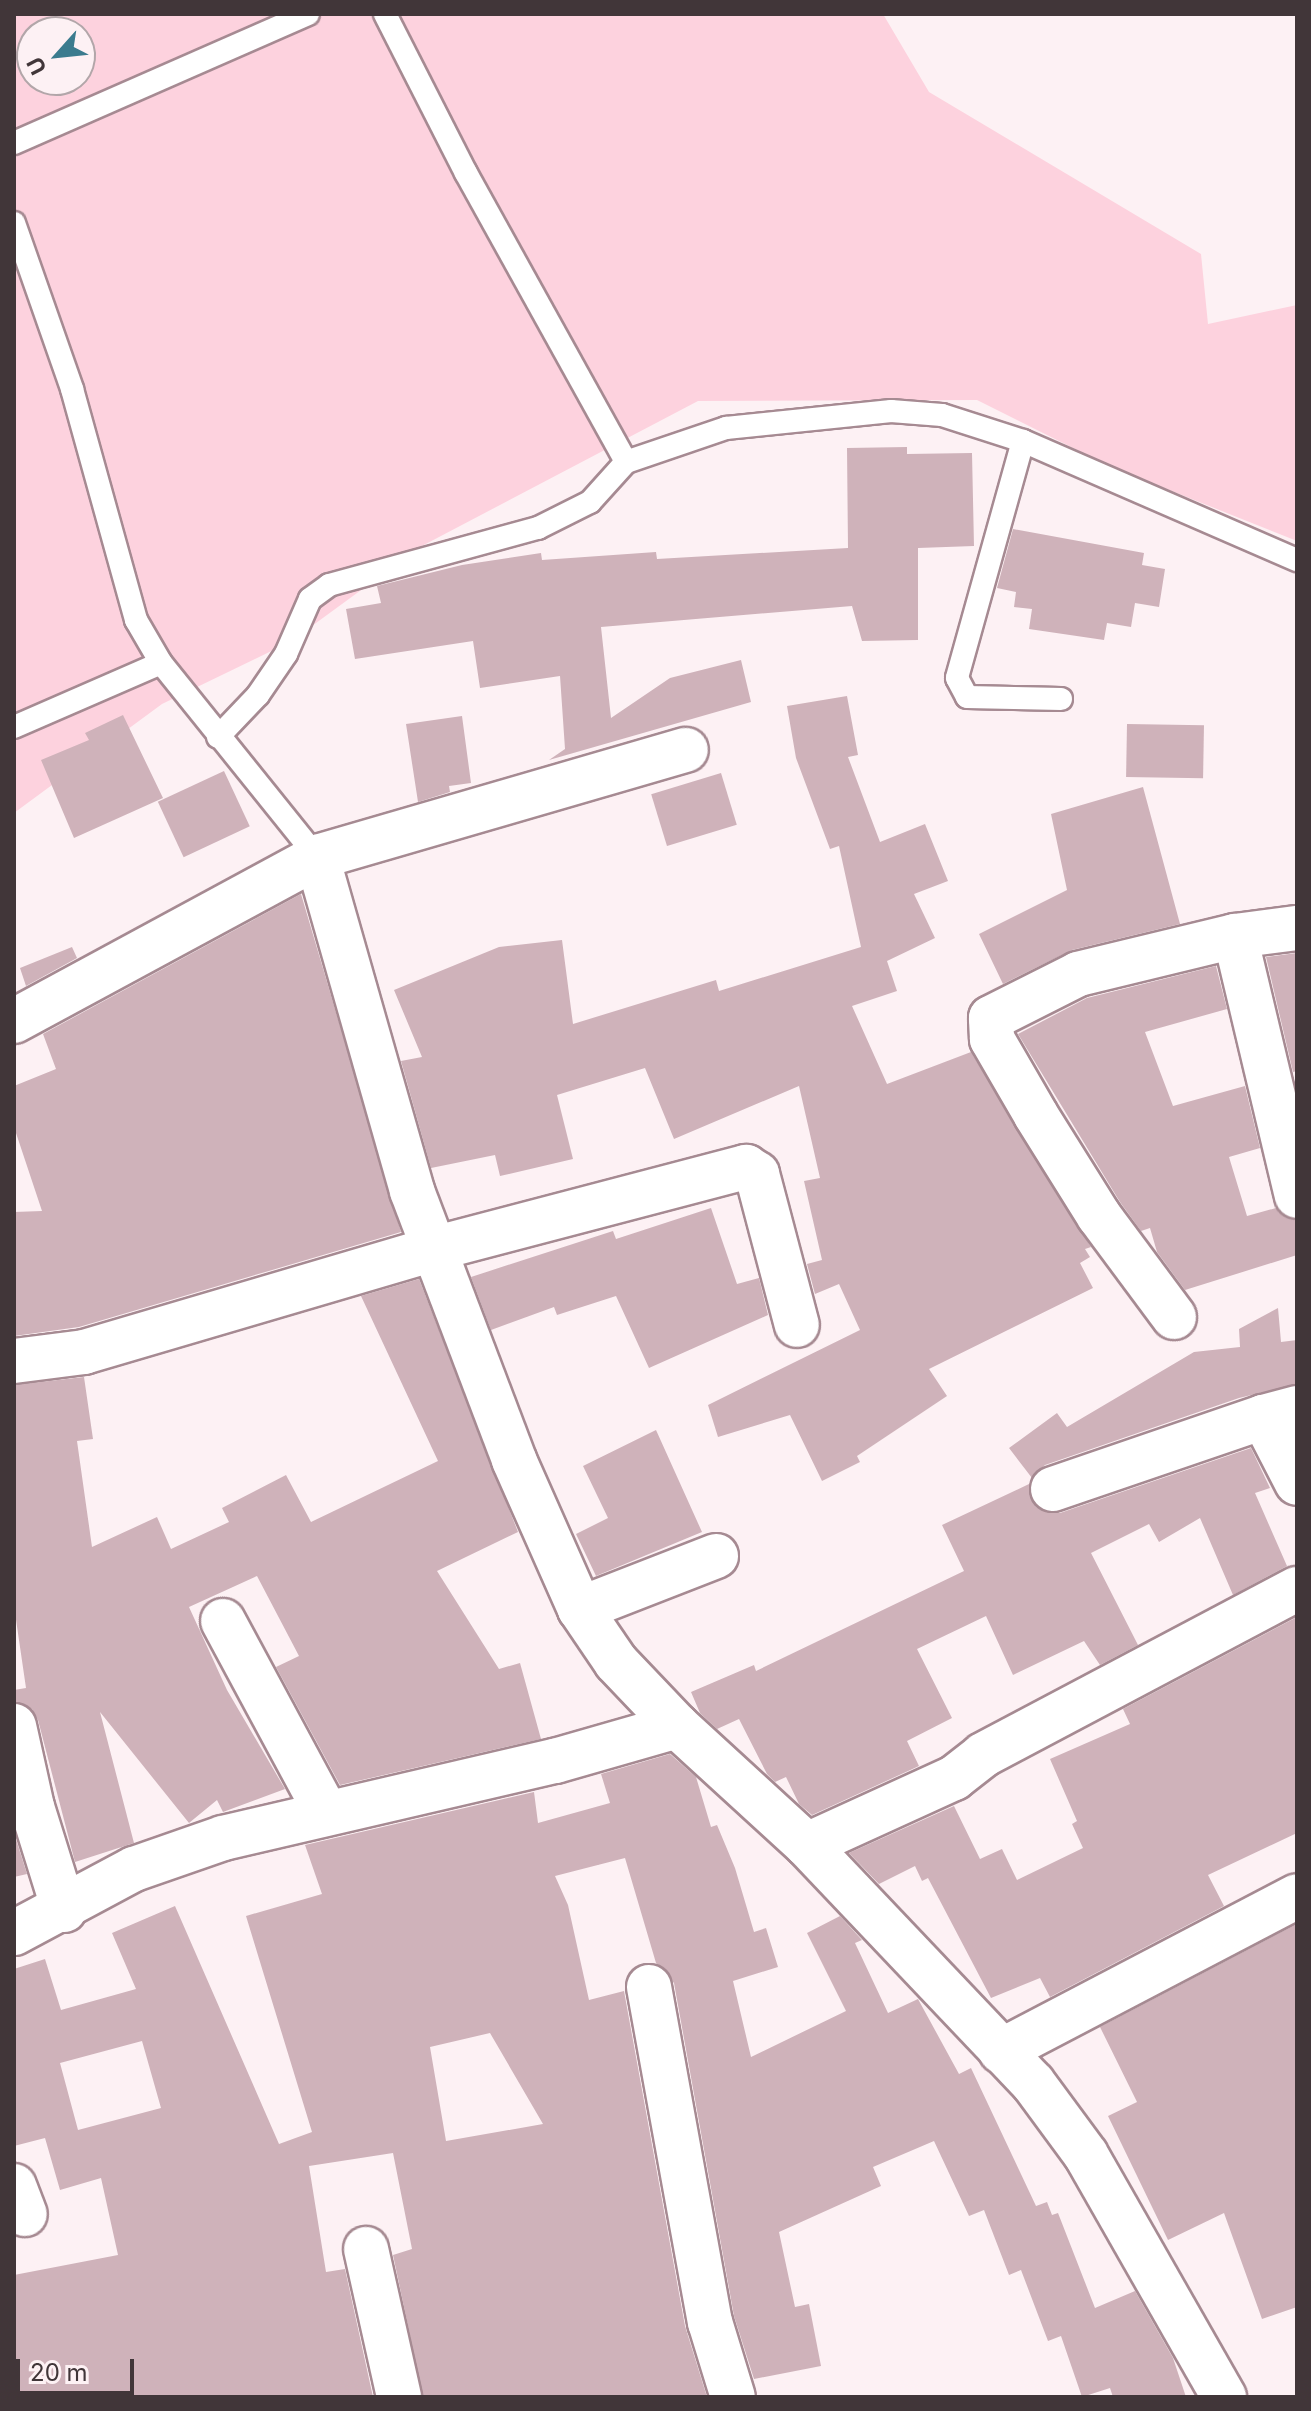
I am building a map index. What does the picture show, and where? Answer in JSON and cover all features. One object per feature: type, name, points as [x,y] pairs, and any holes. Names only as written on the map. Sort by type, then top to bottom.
[{"type":"street","points":[[14,1021],[317,857],[686,750]]},
{"type":"street","points":[[317,857],[412,1191],[514,1460],[580,1609],[616,1662],[677,1726],[807,1845],[1033,2083],[1086,2155],[1224,2397]]},
{"type":"street","points":[[1174,1317],[1099,1216],[1010,1071],[990,1028],[998,1013],[1078,974],[1235,936],[1297,928]]},
{"type":"street","points":[[1235,936],[1297,1196]]},
{"type":"street","points":[[14,1361],[84,1352],[433,1249],[746,1167],[757,1174],[797,1325]]},
{"type":"street","points":[[1053,1489],[1280,1412],[1297,1483]]},
{"type":"street","points":[[580,1609],[716,1556]]},
{"type":"street","points":[[807,1845],[954,1778],[983,1755],[1297,1589]]},
{"type":"street","points":[[223,1621],[326,1812]]},
{"type":"street","points":[[14,1726],[32,1807],[64,1910]]},
{"type":"street","points":[[14,1933],[64,1910],[134,1869],[326,1812],[555,1761],[677,1726]]},
{"type":"street","points":[[1001,2051],[1297,1896]]},
{"type":"street","points":[[649,1987],[710,2322],[733,2397]]},
{"type":"street","points":[[366,2249],[399,2397]]},
{"type":"lane","points":[[14,143],[308,14]]},
{"type":"lane","points":[[385,14],[466,173],[626,462]]},
{"type":"lane","points":[[14,223],[72,389],[136,620],[161,663],[317,857]]},
{"type":"lane","points":[[218,737],[258,695],[286,654],[310,599],[329,585],[538,528],[590,502],[626,462],[726,428],[891,411],[942,415],[1023,441],[1297,560]]},
{"type":"lane","points":[[1023,441],[957,678],[967,697],[1061,699]]},
{"type":"lane","points":[[14,727],[161,663]]},
{"type":"shaded area","points":[[14,14],[883,14],[929,92],[1201,254],[1208,324],[1297,305],[1297,541],[1109,466],[977,400],[698,401],[420,547],[290,642],[162,704],[14,813]]},
{"type":"building","points":[[907,447],[907,454],[972,453],[974,546],[918,548],[918,640],[862,641],[852,606],[601,627],[611,718],[670,678],[741,660],[751,702],[549,760],[565,749],[560,676],[480,688],[473,641],[355,659],[346,609],[381,603],[377,586],[462,565],[541,553],[542,560],[656,552],[657,559],[848,548],[847,448]]},
{"type":"building","points":[[1013,529],[1144,553],[1142,565],[1165,569],[1159,607],[1135,603],[1131,627],[1107,623],[1104,640],[1029,629],[1032,609],[1014,607],[1016,592],[997,588]]},
{"type":"building","points":[[847,696],[858,755],[848,757],[880,842],[925,824],[948,881],[914,894],[935,938],[887,961],[897,991],[852,1006],[887,1084],[971,1052],[1091,1247],[1085,1249],[1090,1257],[1080,1263],[1093,1288],[929,1369],[947,1396],[857,1456],[860,1462],[822,1481],[790,1415],[718,1437],[708,1405],[860,1330],[839,1284],[815,1294],[807,1264],[822,1260],[804,1181],[820,1178],[799,1086],[674,1139],[645,1068],[557,1095],[573,1159],[500,1176],[495,1155],[431,1168],[401,1061],[422,1057],[394,990],[499,947],[562,940],[573,1024],[716,980],[719,991],[861,947],[839,846],[830,849],[796,758],[787,706]]},
{"type":"building","points":[[123,715],[163,798],[74,838],[41,760],[89,740],[85,733]]},
{"type":"building","points":[[462,716],[471,783],[449,786],[450,792],[418,802],[406,724]]},
{"type":"building","points":[[1127,724],[1204,725],[1203,778],[1126,777]]},
{"type":"building","points":[[224,771],[250,826],[184,857],[158,802]]},
{"type":"building","points":[[721,773],[737,825],[667,846],[651,794]]},
{"type":"building","points":[[1143,787],[1180,924],[1072,950],[1003,984],[979,934],[1067,890],[1051,814]]},
{"type":"building","points":[[301,894],[401,1232],[79,1327],[14,1336],[14,1212],[42,1211],[14,1127],[14,1086],[56,1069],[43,1034]]},
{"type":"building","points":[[72,947],[77,958],[26,986],[20,968]]},
{"type":"building","points":[[1297,953],[1297,1071],[1293,1072],[1266,957]]},
{"type":"building","points":[[1216,966],[1227,1009],[1145,1032],[1173,1106],[1245,1086],[1260,1148],[1229,1157],[1247,1216],[1276,1208],[1297,1220],[1297,1255],[1185,1290],[1157,1252],[1150,1228],[1141,1231],[1120,1202],[1018,1034],[1087,998]]},
{"type":"building","points":[[711,1208],[737,1284],[759,1278],[768,1315],[649,1368],[616,1296],[557,1315],[554,1307],[491,1330],[471,1277],[613,1231],[616,1239]]},
{"type":"building","points":[[419,1279],[518,1532],[437,1571],[499,1669],[520,1663],[541,1739],[340,1785],[276,1667],[299,1656],[257,1576],[189,1607],[227,1690],[285,1789],[223,1812],[217,1800],[189,1823],[100,1712],[134,1843],[75,1862],[38,1720],[32,1709],[14,1702],[14,1690],[26,1688],[14,1606],[14,1385],[84,1377],[93,1439],[77,1441],[92,1547],[157,1517],[171,1549],[229,1522],[222,1508],[286,1475],[311,1522],[438,1461],[361,1296]]},
{"type":"building","points":[[1278,1308],[1281,1342],[1297,1340],[1297,1384],[1239,1398],[1045,1465],[1032,1478],[1009,1448],[1057,1413],[1067,1427],[1194,1352],[1240,1347],[1239,1329]]},
{"type":"building","points":[[656,1430],[702,1532],[596,1576],[576,1534],[608,1518],[583,1466]]},
{"type":"building","points":[[1251,1448],[1270,1488],[1255,1493],[1287,1566],[1233,1595],[1200,1518],[1159,1542],[1149,1524],[1091,1553],[1138,1645],[1100,1665],[1084,1641],[1013,1675],[986,1616],[917,1649],[952,1718],[907,1741],[919,1766],[812,1815],[799,1804],[786,1777],[775,1782],[767,1774],[739,1719],[717,1729],[700,1713],[691,1692],[754,1665],[756,1671],[964,1571],[942,1525],[1029,1484],[1036,1507],[1060,1513]]},
{"type":"building","points":[[1297,1617],[1297,1833],[1208,1875],[1224,1906],[1050,1997],[1040,1978],[991,1998],[928,1878],[922,1881],[915,1866],[879,1884],[849,1853],[954,1806],[980,1859],[1002,1849],[1017,1880],[1083,1848],[1072,1824],[1077,1821],[1050,1759],[1130,1724],[1123,1709]]},
{"type":"building","points":[[670,1754],[696,1777],[711,1827],[717,1825],[735,1868],[754,1932],[766,1928],[778,1967],[733,1981],[751,2057],[846,2011],[807,1933],[840,1916],[862,1940],[855,1943],[888,2013],[918,1999],[959,2074],[971,2068],[1036,2206],[1047,2202],[1052,2215],[1058,2213],[1095,2308],[1135,2291],[1173,2358],[1186,2397],[1113,2397],[1110,2388],[1082,2397],[1061,2336],[1048,2341],[1021,2270],[1009,2275],[984,2210],[969,2216],[934,2141],[873,2167],[881,2186],[779,2232],[795,2307],[809,2304],[821,2366],[754,2379],[734,2316],[674,1983],[656,1963],[625,1858],[555,1876],[568,1905],[589,2000],[624,1991],[685,2326],[707,2397],[423,2397],[393,2255],[412,2249],[393,2153],[309,2166],[326,2272],[345,2269],[373,2397],[14,2397],[14,2275],[118,2255],[101,2178],[60,2190],[45,2138],[14,2146],[14,1969],[45,1959],[61,2010],[136,1989],[112,1933],[175,1906],[279,2144],[312,2132],[246,1916],[322,1894],[305,1845],[534,1792],[538,1823],[610,1803],[601,1774]],"holes":[[[490,2033],[543,2124],[446,2141],[430,2047]],[[142,2041],[161,2108],[78,2130],[60,2063]]]},
{"type":"building","points":[[14,1833],[27,1874],[14,1877]]},
{"type":"building","points":[[1297,1924],[1297,2307],[1262,2319],[1224,2213],[1168,2240],[1108,2116],[1137,2102],[1100,2027]]}]
